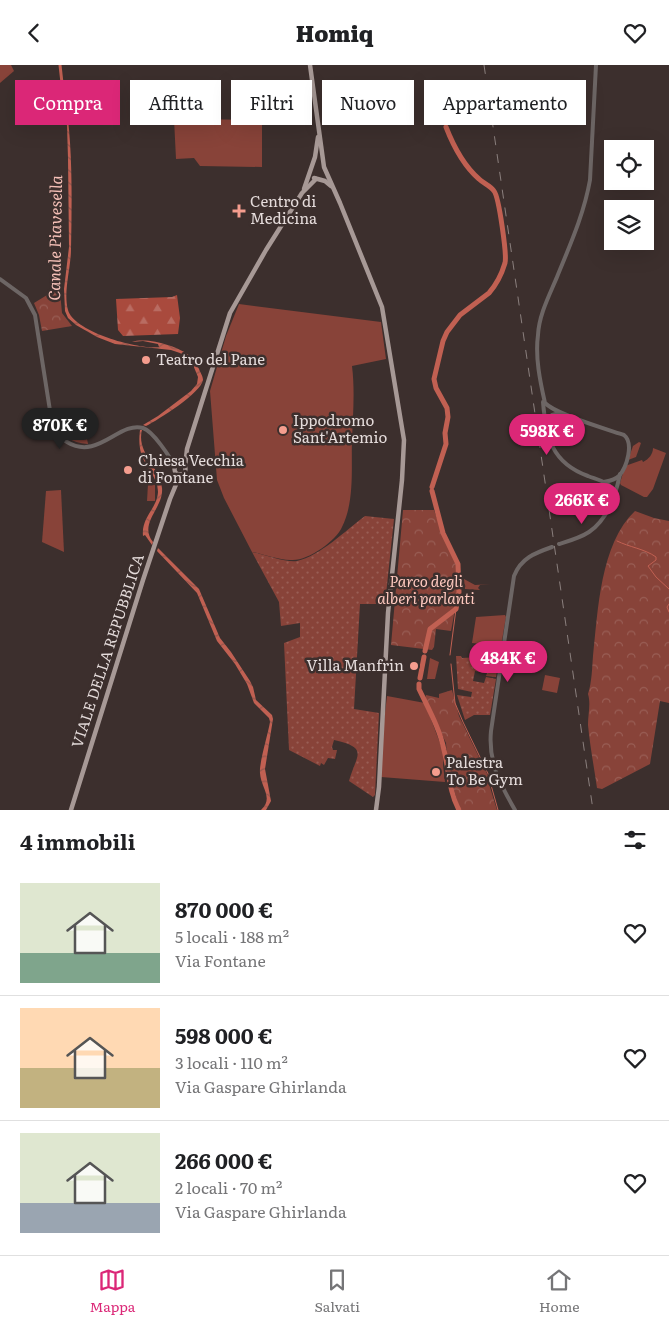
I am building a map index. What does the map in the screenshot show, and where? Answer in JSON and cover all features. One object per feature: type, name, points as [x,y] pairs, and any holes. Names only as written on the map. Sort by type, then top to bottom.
[{"type":"main road","points":[[310,65],[318,129],[326,164],[383,311],[404,446],[388,613],[379,787],[376,810]]},
{"type":"main road","points":[[302,193],[317,149],[318,129]]},
{"type":"main road","points":[[302,193],[317,179],[324,176],[321,140]]},
{"type":"main road","points":[[312,165],[318,164],[324,168],[340,203]]},
{"type":"main road","points":[[310,171],[312,177],[329,183],[340,203]]},
{"type":"main road","name":"VIALE DELLA REPUBBLICA","points":[[71,810],[178,474],[178,465],[187,449],[230,313],[266,250],[302,193]]},
{"type":"main road","name":"VIALE DELLA REPUBBLICA","points":[[178,465],[184,472],[178,474]]},
{"type":"street","points":[[596,65],[590,180],[579,223],[548,299],[539,327],[537,347],[552,447],[563,462],[578,473],[604,482],[615,492]]},
{"type":"street","points":[[0,279],[23,295],[34,311],[50,417],[55,433],[71,445],[92,447],[131,428],[142,428],[151,433],[178,465]]},
{"type":"street","points":[[543,392],[545,403],[549,407],[624,435],[627,437],[630,446],[615,492],[605,514],[596,527],[584,535],[559,544]]},
{"type":"street","points":[[548,430],[548,419],[552,415],[557,413],[567,415]]},
{"type":"street","points":[[604,482],[613,480],[620,474]]},
{"type":"street","points":[[516,810],[496,774],[491,755],[490,741],[512,599],[513,580],[522,562],[533,554],[552,547]]},
{"type":"green space","points":[[0,65],[11,65],[14,71],[0,83]]},
{"type":"green space","points":[[221,119],[231,120],[231,125],[262,125],[262,167],[200,166],[194,158],[176,159],[174,125],[221,125]]},
{"type":"green space","points":[[52,292],[60,292],[62,313],[72,326],[42,331],[39,315],[34,303]]},
{"type":"green space","points":[[177,295],[180,318],[178,334],[123,336],[118,330],[116,299],[172,297]]},
{"type":"green space","name":"Ippodromo Sant'Artemio","points":[[239,304],[381,322],[386,359],[352,366],[354,393],[352,484],[346,517],[334,538],[321,549],[307,557],[293,560],[252,552],[224,498],[217,480],[210,391],[226,336]]},
{"type":"green space","points":[[83,418],[88,444],[71,440],[63,434],[55,420],[59,419],[60,421]]},
{"type":"green space","points":[[639,442],[641,443],[636,457],[628,460],[633,446]]},
{"type":"green space","points":[[653,448],[666,453],[653,489],[647,497],[644,497],[620,483],[625,466],[642,460],[643,462],[645,461],[649,458]]},
{"type":"green space","points":[[148,484],[155,484],[155,501],[147,501]]},
{"type":"green space","points":[[61,490],[64,552],[42,542],[46,491]]},
{"type":"green space","name":"Parco degli alberi parlanti","points":[[403,510],[434,510],[458,567],[458,593],[451,631],[436,629],[432,650],[391,645]]},
{"type":"green space","points":[[635,511],[669,521],[669,703],[660,701],[650,764],[602,789],[597,788],[588,725],[588,694],[599,599],[614,541],[623,525]]},
{"type":"green space","points":[[365,516],[394,519],[385,604],[360,604],[354,709],[379,713],[375,795],[373,797],[349,781],[358,754],[353,746],[334,740],[332,747],[333,750],[337,750],[335,759],[328,758],[324,765],[321,763],[320,766],[289,750],[284,643],[300,637],[300,623],[281,626],[279,602],[252,552],[281,560],[297,561],[315,554]]},
{"type":"green space","points":[[464,579],[475,585],[491,584],[480,585],[478,588],[480,590],[465,589]]},
{"type":"green space","points":[[505,615],[501,646],[472,643],[476,617]]},
{"type":"green space","points":[[480,651],[500,652],[496,677],[486,676],[487,673],[475,671],[473,681],[484,683],[486,677],[496,679],[490,715],[474,715],[465,720],[457,695],[471,697],[472,692],[458,689],[456,656],[461,656],[462,658],[480,657]]},
{"type":"green space","points":[[430,658],[439,662],[435,679],[427,679]]},
{"type":"green space","points":[[545,675],[560,678],[557,693],[542,690]]},
{"type":"green space","points":[[452,690],[459,716],[491,782],[489,784],[497,810],[462,810],[459,807],[448,769],[446,743],[425,699],[426,695],[439,698],[439,694]]},
{"type":"green space","points":[[387,696],[425,703],[444,754],[445,782],[381,777]]},
{"type":"water","points":[[67,125],[69,125],[69,129],[72,210],[71,256],[66,296],[68,310],[73,318],[82,325],[108,338],[137,346],[159,347],[158,344],[143,341],[162,343],[185,352],[193,359],[203,377],[195,392],[187,399],[146,426],[143,425],[191,391],[197,384],[198,377],[191,360],[171,350],[115,344],[97,337],[68,318],[65,311],[64,289],[69,247]]},
{"type":"water","points":[[140,430],[142,430],[142,446],[157,473],[162,488],[162,495],[148,528],[153,542],[152,545],[145,535],[143,536],[143,529],[158,492],[154,477],[141,453],[139,442]]},
{"type":"water","points":[[158,548],[199,589],[220,638],[250,681],[256,700],[272,715],[273,719],[265,769],[271,801],[266,810],[261,810],[265,806],[267,797],[260,768],[270,722],[269,718],[254,703],[247,684],[235,664],[217,641],[197,593],[157,551]]},
{"type":"waterway","name":"Canale Piavesella","points":[[60,65],[62,80]]},
{"type":"waterway","points":[[432,487],[446,444],[447,408],[436,388],[434,379],[443,341],[447,332],[460,315],[492,290],[505,263],[504,238],[496,195],[491,188],[468,168],[446,127]]},
{"type":"waterway","points":[[425,651],[430,629],[456,609],[459,592],[458,564],[443,533],[432,491]]},
{"type":"waterway","points":[[617,541],[656,557],[656,560],[648,566],[656,577],[669,589]]},
{"type":"waterway","points":[[669,604],[667,607],[669,612]]},
{"type":"waterway","points":[[450,655],[456,609]]},
{"type":"waterway","points":[[420,678],[424,657]]},
{"type":"waterway","points":[[451,664],[455,703],[492,782],[491,785],[498,810]]},
{"type":"waterway","points":[[419,684],[419,689],[440,734],[451,788],[459,810]]},
{"type":"railway","points":[[484,65],[593,810]]},
{"type":"place","name":"Centro di Medicina","points":[[239,211]]},
{"type":"place","name":"Teatro del Pane","points":[[146,360]]},
{"type":"place","name":"Ippodromo Sant'Artemio","points":[[283,430]]},
{"type":"place","name":"Chiesa Vecchia di Fontane","points":[[128,470]]},
{"type":"place","name":"Villa Manfrin","points":[[414,666]]},
{"type":"place","name":"Palestra To Be Gym","points":[[436,772]]}]
